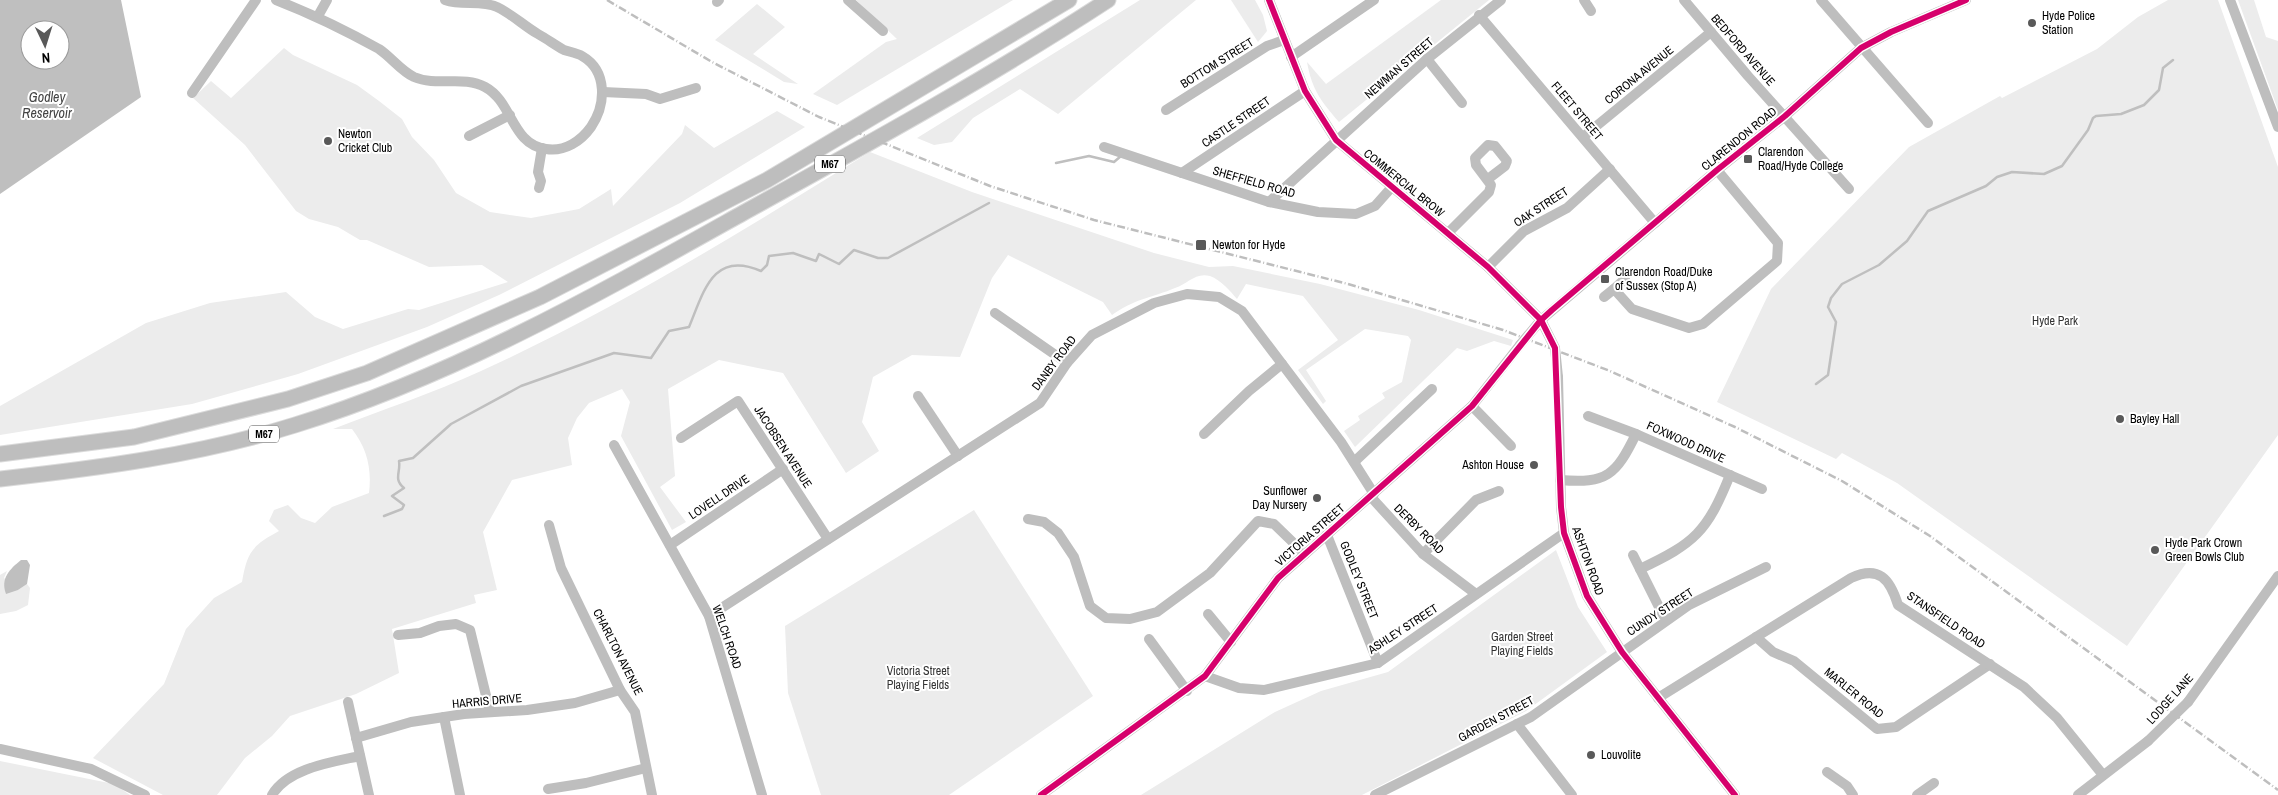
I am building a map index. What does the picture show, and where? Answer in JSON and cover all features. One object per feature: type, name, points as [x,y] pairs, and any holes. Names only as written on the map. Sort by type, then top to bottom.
[{"type":"highway","name":"M67","points":[[0,454],[134,437],[288,400],[367,373],[540,297],[767,180],[1069,0]]},
{"type":"highway","name":"M67","points":[[0,479],[63,472],[203,450],[295,425],[394,390],[462,362],[594,296],[785,190],[1041,44],[1108,0]]},
{"type":"street","points":[[192,93],[256,0]]},
{"type":"street","points":[[276,0],[318,16],[381,51],[415,77],[428,81],[456,81],[484,86],[496,96],[510,115],[522,137],[542,148],[563,148],[576,142],[586,134],[598,114],[603,92],[596,72],[582,56],[557,45],[496,7],[462,4],[445,0]]},
{"type":"street","points":[[318,16],[327,0]]},
{"type":"street","points":[[848,0],[883,31]]},
{"type":"street","name":"COMMERCIAL BROW","points":[[1268,0],[1305,91],[1336,140],[1391,188],[1488,267],[1541,320]]},
{"type":"street","points":[[1291,57],[1374,0]]},
{"type":"street","name":"NEWMAN STREET","points":[[1269,202],[1427,59],[1501,0]]},
{"type":"street","points":[[1584,0],[1591,11]]},
{"type":"street","name":"BEDFORD AVENUE","points":[[1684,0],[1849,189]]},
{"type":"street","points":[[1821,0],[1928,123]]},
{"type":"street","name":"CLARENDON ROAD","points":[[1541,320],[1717,170],[1785,116],[1861,48],[1891,32],[1966,0]]},
{"type":"street","points":[[2230,0],[2278,127]]},
{"type":"street","name":"FLEET STREET","points":[[1479,16],[1655,223]]},
{"type":"street","name":"CORONA AVENUE","points":[[1583,137],[1711,32]]},
{"type":"street","name":"BOTTOM STREET","points":[[1166,110],[1267,46],[1284,40]]},
{"type":"street","points":[[1427,59],[1462,103]]},
{"type":"street","points":[[603,92],[646,94],[660,99],[696,88]]},
{"type":"street","name":"CASTLE STREET","points":[[1182,173],[1305,91]]},
{"type":"street","points":[[469,136],[510,115]]},
{"type":"street","name":"SHEFFIELD ROAD","points":[[1104,147],[1269,202],[1318,212],[1356,214],[1376,206],[1391,188]]},
{"type":"street","points":[[539,188],[541,181],[538,172],[542,148]]},
{"type":"street","name":"OAK STREET","points":[[1488,267],[1524,231],[1567,208],[1610,169]]},
{"type":"street","points":[[1614,289],[1632,309],[1682,326],[1695,327],[1703,324],[1776,261],[1778,243],[1717,170]]},
{"type":"street","points":[[1448,233],[1489,192],[1491,185],[1488,179]]},
{"type":"street","points":[[1604,297],[1625,279]]},
{"type":"street","name":"DANBY ROAD","points":[[709,616],[1040,403],[1067,363],[1092,335],[1154,303],[1187,294],[1219,298],[1242,311],[1341,442],[1372,496]]},
{"type":"street","points":[[995,313],[1067,363]]},
{"type":"street","name":"VICTORIA STREET","points":[[1042,795],[1187,691],[1204,676],[1278,578],[1472,406],[1541,320]]},
{"type":"street","name":"ASHTON ROAD","points":[[1541,320],[1555,348],[1558,377],[1560,480],[1564,533],[1587,596],[1622,652],[1734,795]]},
{"type":"street","points":[[1204,434],[1249,391],[1282,364]]},
{"type":"street","points":[[1354,462],[1432,389]]},
{"type":"street","points":[[918,396],[958,456]]},
{"type":"street","name":"JACOBSEN AVENUE","points":[[681,438],[738,401],[828,539]]},
{"type":"street","points":[[1472,406],[1511,446]]},
{"type":"street","points":[[1588,416],[1636,434]]},
{"type":"street","name":"FOXWOOD DRIVE","points":[[1560,480],[1587,482],[1605,477],[1623,462],[1636,434],[1762,489]]},
{"type":"street","name":"WELCH ROAD","points":[[614,445],[709,616],[762,795]]},
{"type":"street","name":"LOVELL DRIVE","points":[[670,545],[783,469]]},
{"type":"street","points":[[1640,569],[1668,556],[1694,539],[1716,510],[1730,475]]},
{"type":"street","points":[[1423,554],[1476,500],[1499,491]]},
{"type":"street","name":"DERBY ROAD","points":[[1372,496],[1423,554],[1476,594]]},
{"type":"street","points":[[1028,519],[1044,522],[1058,533],[1074,557],[1090,606],[1106,618],[1130,619],[1157,612],[1210,572],[1258,521],[1274,524],[1305,554]]},
{"type":"street","name":"CHARLTON AVENUE","points":[[549,525],[561,568],[620,690],[635,712],[652,795]]},
{"type":"street","name":"ASHLEY STREET","points":[[1204,676],[1239,688],[1264,690],[1378,663],[1564,533]]},
{"type":"street","name":"GODLEY STREET","points":[[1327,535],[1378,663]]},
{"type":"street","points":[[1633,555],[1663,615]]},
{"type":"street","name":"CUNDY STREET","points":[[1622,652],[1689,605],[1766,567]]},
{"type":"street","name":"STANSFIELD ROAD","points":[[1658,698],[1864,572],[1879,574],[1892,586],[1898,605],[2024,687],[2057,718],[2103,775]]},
{"type":"street","name":"LODGE LANE","points":[[2078,795],[2148,741],[2188,702],[2278,576]]},
{"type":"street","points":[[1208,614],[1231,642]]},
{"type":"street","points":[[398,635],[420,633],[439,626],[456,624],[470,630],[490,712]]},
{"type":"street","name":"MARLER ROAD","points":[[1756,637],[1773,652],[1794,661],[1877,729],[1896,727],[1990,664]]},
{"type":"street","points":[[1149,639],[1187,691]]},
{"type":"street","name":"GARDEN STREET","points":[[1375,795],[1531,717],[1622,652]]},
{"type":"street","name":"HARRIS DRIVE","points":[[356,738],[412,722],[575,703],[620,690]]},
{"type":"street","points":[[348,702],[369,795]]},
{"type":"street","points":[[444,717],[460,795]]},
{"type":"street","points":[[1517,724],[1572,795]]},
{"type":"street","points":[[0,749],[91,769],[145,795]]},
{"type":"street","points":[[272,795],[276,788],[308,768],[360,756]]},
{"type":"street","points":[[548,789],[586,783],[646,768]]},
{"type":"street","points":[[1827,772],[1847,786],[1853,795]]},
{"type":"street","points":[[1917,795],[1934,783]]},
{"type":"green space","points":[[856,0],[1013,0],[837,105],[813,94],[886,42],[897,39]]},
{"type":"green space","points":[[1140,0],[1196,0],[1058,114],[1020,89],[973,118],[952,142],[934,145],[917,138]]},
{"type":"green space","points":[[1231,0],[1255,0],[1263,15],[1267,31],[1258,42]]},
{"type":"green space","points":[[1441,0],[1489,0],[1339,122],[1318,95],[1307,62],[1326,84]]},
{"type":"green space","name":"Hyde Park","points":[[2168,0],[2218,0],[2278,167],[2278,435],[2127,646],[1897,483],[1842,453],[1836,459],[1717,402],[1771,289],[1909,147],[2000,96],[2002,98],[2097,49],[2138,17]]},
{"type":"green space","points":[[2238,0],[2254,0],[2266,37],[2278,41],[2278,110]]},
{"type":"green space","points":[[757,4],[785,27],[753,54],[798,84],[784,82],[715,40]]},
{"type":"green space","points":[[284,48],[293,55],[357,85],[402,119],[412,137],[434,160],[456,193],[490,212],[531,218],[579,209],[611,189],[613,206],[682,134],[685,125],[714,148],[777,111],[805,127],[680,203],[499,295],[427,327],[298,374],[192,404],[0,435],[0,406],[146,323],[210,303],[286,292],[315,317],[343,329],[408,309],[419,310],[508,282],[482,265],[429,267],[367,240],[360,240],[338,227],[309,219],[296,211],[245,145],[193,98],[211,81],[231,98]]},
{"type":"green space","points":[[870,152],[972,192],[1154,253],[1209,267],[1233,266],[1320,284],[1419,310],[1513,340],[1511,346],[1494,341],[1467,351],[1457,348],[1355,447],[1344,431],[1360,420],[1358,416],[1385,398],[1382,393],[1402,382],[1411,340],[1408,336],[1365,329],[1306,370],[1326,401],[1323,404],[1298,370],[1338,340],[1303,296],[1246,284],[1237,299],[1218,280],[1205,275],[1135,302],[1112,315],[1103,302],[1008,255],[992,278],[960,357],[912,355],[873,377],[862,422],[879,451],[846,473],[783,373],[719,360],[668,389],[675,476],[660,487],[686,522],[672,530],[621,436],[630,402],[622,389],[589,403],[577,418],[568,438],[572,465],[512,480],[483,532],[497,590],[474,595],[476,603],[392,629],[399,673],[356,694],[290,716],[272,736],[245,758],[217,795],[163,795],[93,758],[164,684],[186,629],[214,598],[242,582],[246,564],[252,551],[262,541],[279,531],[269,521],[274,510],[288,505],[301,518],[315,523],[332,507],[369,493],[369,467],[365,451],[357,436],[352,429],[333,429],[463,379],[581,322],[727,239]]},
{"type":"green space","name":"Victoria Street Playing Fields","points":[[974,510],[1093,696],[949,795],[821,795],[788,693],[785,626]]},
{"type":"green space","name":"Garden Street Playing Fields","points":[[1556,550],[1578,607],[1607,652],[1526,711],[1362,795],[1141,795],[1275,712],[1321,691],[1388,672]]},
{"type":"green space","points":[[7,571],[4,578],[18,590],[27,584],[30,588],[28,605],[16,611],[0,614],[0,575]]},
{"type":"green space","points":[[0,761],[114,784],[130,795],[0,795]]},
{"type":"water","name":"Godley Reservoir","points":[[0,0],[121,0],[141,97],[0,194]]},
{"type":"water","points":[[21,560],[27,560],[30,565],[27,584],[18,590],[6,594],[4,583],[7,574]]},
{"type":"waterway","points":[[1816,384],[1828,375],[1836,322],[1828,307],[1831,298],[1842,284],[1879,265],[1907,241],[1928,211],[1986,186],[1997,177],[2012,172],[2044,174],[2062,166],[2088,130],[2093,118],[2096,116],[2121,114],[2144,105],[2159,90],[2163,68],[2173,60]]},
{"type":"waterway","points":[[1056,163],[1089,156],[1114,162],[1121,156]]},
{"type":"waterway","points":[[384,516],[402,509],[404,505],[392,496],[404,488],[398,478],[399,461],[413,458],[451,424],[521,386],[614,353],[651,358],[669,331],[689,327],[706,288],[721,270],[732,266],[745,266],[761,271],[767,265],[769,256],[793,253],[816,261],[819,254],[839,264],[854,250],[878,258],[888,258],[989,203]]},
{"type":"railway","points":[[607,0],[712,62],[819,117],[990,186],[1094,220],[1348,284],[1503,330],[1610,371],[1735,427],[1842,481],[1930,536],[2278,790]]},
{"type":"cycle path","points":[[1269,0],[1305,91],[1336,140],[1488,267],[1541,320],[1555,348],[1561,507],[1564,533],[1587,596],[1622,652],[1735,795]]},
{"type":"cycle path","points":[[1041,795],[1205,676],[1278,578],[1472,406],[1541,320],[1552,310],[1717,170],[1785,116],[1861,48],[1891,32],[1966,0]]},
{"type":"place","name":"Hyde Police Station","points":[[2032,23]]},
{"type":"place","name":"Newton Cricket Club","points":[[328,141]]},
{"type":"place","name":"Clarendon Road/Hyde College","points":[[1748,159]]},
{"type":"place","name":"Newton for Hyde","points":[[1201,245]]},
{"type":"place","name":"Clarendon Road/Duke of Sussex (Stop A)","points":[[1605,279]]},
{"type":"place","name":"Bayley Hall","points":[[2120,419]]},
{"type":"place","name":"Ashton House","points":[[1534,465]]},
{"type":"place","name":"Sunflower Day Nursery","points":[[1317,498]]},
{"type":"place","name":"Hyde Park Crown Green Bowls Club","points":[[2155,550]]},
{"type":"place","name":"Louvolite","points":[[1591,755]]}]
